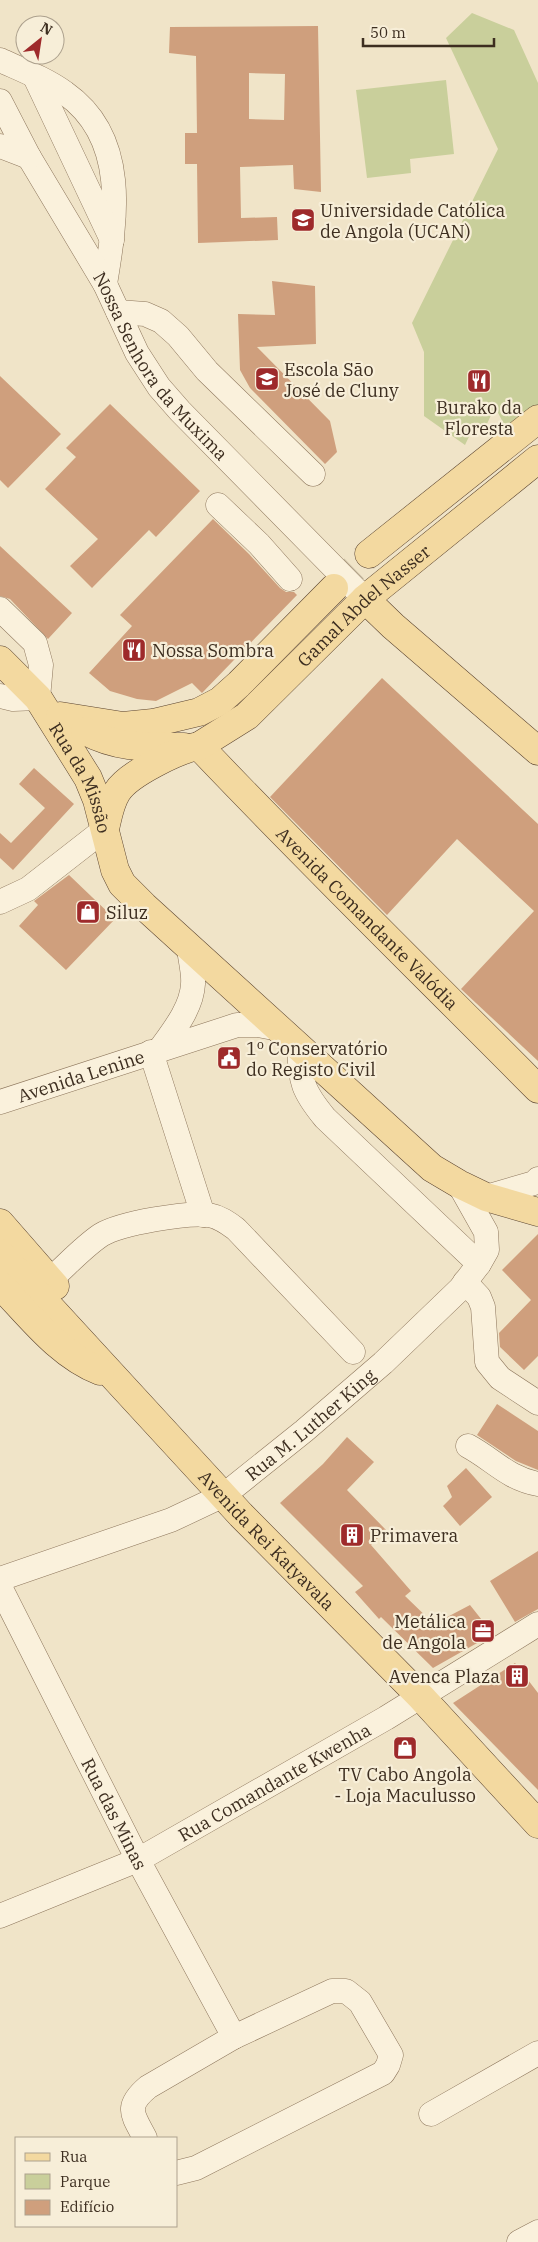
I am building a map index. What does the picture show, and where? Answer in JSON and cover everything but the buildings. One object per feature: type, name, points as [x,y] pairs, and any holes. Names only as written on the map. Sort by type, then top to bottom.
[{"type":"main road","name":"Gamal Abdel Nasser","points":[[370,554],[538,419]]},
{"type":"main road","name":"Gamal Abdel Nasser","points":[[105,829],[113,800],[124,783],[229,729],[247,716],[369,603],[538,459]]},
{"type":"main road","name":"Gamal Abdel Nasser","points":[[369,603],[538,472]]},
{"type":"main road","name":"Gamal Abdel Nasser","points":[[60,716],[124,726],[153,723],[199,712],[220,701],[334,588]]},
{"type":"main road","points":[[369,603],[538,751]]},
{"type":"main road","name":"Rua da Missão","points":[[0,660],[38,698],[93,787],[115,870],[122,884],[189,948]]},
{"type":"main road","name":"Gamal Abdel Nasser","points":[[38,698],[60,716],[95,737],[113,743],[129,747],[195,747]]},
{"type":"main road","name":"Avenida Comandante Valódia","points":[[195,747],[392,941],[538,1089]]},
{"type":"main road","points":[[189,948],[432,1168],[486,1197],[538,1212]]},
{"type":"main road","points":[[0,1222],[108,1350],[116,1377]]},
{"type":"main road","name":"Avenida Rei Katyavala","points":[[0,1254],[224,1495],[421,1697],[538,1824]]},
{"type":"main road","points":[[0,1285],[65,1351],[84,1365],[116,1377]]},
{"type":"street","points":[[0,60],[64,93],[82,107],[100,136],[107,151],[114,186],[115,216],[105,284]]},
{"type":"street","points":[[35,77],[112,241]]},
{"type":"street","name":"Nossa Senhora da Muxima","points":[[0,101],[30,157],[105,284],[137,353],[159,387],[369,603]]},
{"type":"street","points":[[0,146],[30,157]]},
{"type":"street","points":[[118,312],[144,314],[161,321],[178,336],[207,371],[313,474]]},
{"type":"street","points":[[218,505],[259,544],[290,578]]},
{"type":"street","points":[[259,544],[284,517]]},
{"type":"street","points":[[0,609],[35,643],[41,665],[38,698],[13,699],[0,696]]},
{"type":"street","points":[[0,902],[28,889],[105,829]]},
{"type":"street","name":"Avenida Lenine","points":[[156,1050],[176,1026],[188,1002],[193,984],[189,948]]},
{"type":"street","name":"Avenida Lenine","points":[[0,1102],[238,1025],[258,1025],[279,1029]]},
{"type":"street","points":[[299,1047],[300,1079],[310,1100],[472,1273],[483,1308],[487,1362],[500,1378],[538,1403]]},
{"type":"street","points":[[156,1050],[203,1215]]},
{"type":"street","points":[[486,1197],[534,1183],[538,1179]]},
{"type":"street","name":"Rua M. Luther King","points":[[0,1579],[171,1520],[224,1495],[304,1431],[383,1363],[472,1273],[487,1250],[486,1232],[459,1184]]},
{"type":"street","points":[[50,1280],[102,1234],[129,1224],[182,1216],[203,1215],[223,1219],[236,1229],[353,1352]]},
{"type":"street","points":[[468,1446],[514,1478],[538,1484]]},
{"type":"street","name":"Rua das Minas","points":[[0,1587],[138,1860],[234,2037]]},
{"type":"street","name":"Rua Comandante Kwenha","points":[[0,1916],[138,1860],[421,1697],[538,1624]]},
{"type":"street","points":[[144,2137],[133,2114],[132,2107],[139,2095],[234,2037],[332,1991],[346,1991],[360,2002],[391,2055],[383,2073],[196,2168],[178,2172]]},
{"type":"street","points":[[431,2114],[538,2053]]},
{"type":"street","points":[[519,2242],[538,2232]]},
{"type":"green space","points":[[472,13],[514,30],[538,83],[538,415],[508,432],[495,407],[484,430],[474,426],[465,445],[424,416],[424,352],[412,323],[498,149],[446,38]]},
{"type":"green space","points":[[446,80],[454,154],[410,159],[411,173],[367,178],[356,90]]},
{"type":"tunnel","points":[[334,588],[369,554]]},
{"type":"place","name":"Universidade Católica de Angola (UCAN)","points":[[303,220]]},
{"type":"place","name":"Escola São José de Cluny","points":[[267,379]]},
{"type":"place","name":"Burako da Floresta","points":[[479,381]]},
{"type":"place","name":"Nossa Sombra","points":[[134,650]]},
{"type":"place","name":"Siluz","points":[[88,912]]},
{"type":"place","name":"1º Conservatório do Registo Civil","points":[[229,1058]]},
{"type":"place","name":"Primavera","points":[[352,1535]]},
{"type":"place","name":"Metálica de Angola","points":[[483,1631]]},
{"type":"place","name":"Avenca Plaza","points":[[517,1676]]},
{"type":"place","name":"TV Cabo Angola - Loja Maculusso","points":[[405,1748]]}]
